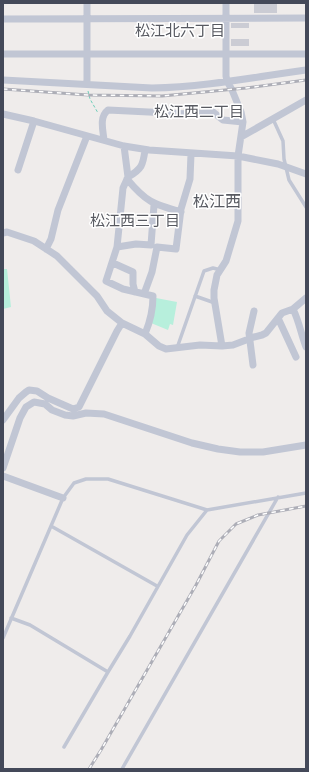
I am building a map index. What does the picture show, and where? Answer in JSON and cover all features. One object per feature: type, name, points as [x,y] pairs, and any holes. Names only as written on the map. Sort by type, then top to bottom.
[{"type":"street","points":[[87,3],[87,84]]},
{"type":"street","points":[[222,346],[214,290],[218,275],[226,261],[238,221],[238,156],[243,122],[241,112],[227,81],[226,3]]},
{"type":"street","points":[[3,19],[306,18]]},
{"type":"street","points":[[3,54],[306,54]]},
{"type":"street","points":[[3,80],[152,88],[227,81],[306,70]]},
{"type":"street","points":[[241,137],[306,100]]},
{"type":"street","points":[[104,140],[102,117],[104,112],[108,110],[189,114],[213,112],[223,120],[243,122]]},
{"type":"street","points":[[3,114],[124,146],[145,150],[238,156],[267,161],[306,174]]},
{"type":"street","points":[[18,170],[34,121]]},
{"type":"street","points":[[46,249],[51,239],[58,210],[86,136]]},
{"type":"street","points":[[124,146],[128,178],[142,196],[154,205],[181,212]]},
{"type":"street","points":[[145,150],[143,164],[128,178],[123,188],[117,247],[106,281],[124,289],[153,296],[150,320],[145,334]]},
{"type":"street","points":[[144,294],[152,272],[157,247],[176,249],[181,212],[190,179],[191,154]]},
{"type":"street","points":[[117,247],[136,244],[151,245],[154,205]]},
{"type":"street","points":[[3,233],[7,232],[34,240],[57,256],[74,271],[97,296],[108,311],[122,323],[145,334],[158,346],[166,349],[200,344],[222,346],[233,345],[266,334],[282,313],[293,309],[306,298]]},
{"type":"street","points":[[113,263],[133,272],[135,292]]},
{"type":"street","points":[[293,309],[306,347]]},
{"type":"street","points":[[253,365],[249,333],[254,311]]},
{"type":"street","points":[[278,318],[296,357]]},
{"type":"street","points":[[3,468],[20,418],[26,407],[34,402],[46,401],[73,409],[79,407],[122,323]]},
{"type":"street","points":[[298,324],[306,323]]},
{"type":"street","points":[[289,342],[302,336]]},
{"type":"street","points":[[3,420],[19,398],[26,392],[37,391],[52,410],[65,415],[73,416],[86,413],[104,414],[192,443],[218,449],[240,452],[262,452],[306,445]]},
{"type":"street","points":[[3,476],[63,498]]},
{"type":"lane","points":[[273,120],[283,141],[284,159],[289,180],[306,207]]},
{"type":"lane","points":[[177,348],[204,271],[213,268],[221,270]]},
{"type":"lane","points":[[196,296],[215,303]]},
{"type":"lane","points":[[3,638],[63,498],[74,483],[86,479],[108,479],[207,510],[306,493]]},
{"type":"lane","points":[[122,769],[278,497]]},
{"type":"lane","points":[[64,747],[130,636],[187,535],[207,510]]},
{"type":"lane","points":[[51,526],[157,586]]},
{"type":"lane","points":[[11,618],[30,625],[108,672]]},
{"type":"path","points":[[87,84],[90,99],[102,117]]},
{"type":"green space","points":[[3,269],[7,269],[11,307],[3,309]]},
{"type":"green space","points":[[156,298],[177,302],[173,325],[170,324],[168,330],[151,323]]},
{"type":"building","points":[[254,3],[277,3],[277,13],[254,13]]},
{"type":"building","points":[[231,23],[249,23],[249,28],[231,28]]},
{"type":"building","points":[[231,39],[249,39],[249,46],[231,46]]},
{"type":"railway","points":[[3,89],[88,95],[162,96],[246,88],[306,80]]},
{"type":"railway","points":[[89,769],[196,585],[219,541],[236,524],[258,515],[306,506]]},
{"type":"district","name":"松江北六丁目","points":[[180,31]]},
{"type":"district","name":"松江西二丁目","points":[[199,112]]},
{"type":"district","name":"松江西","points":[[217,201]]},
{"type":"district","name":"松江西三丁目","points":[[135,221]]}]
